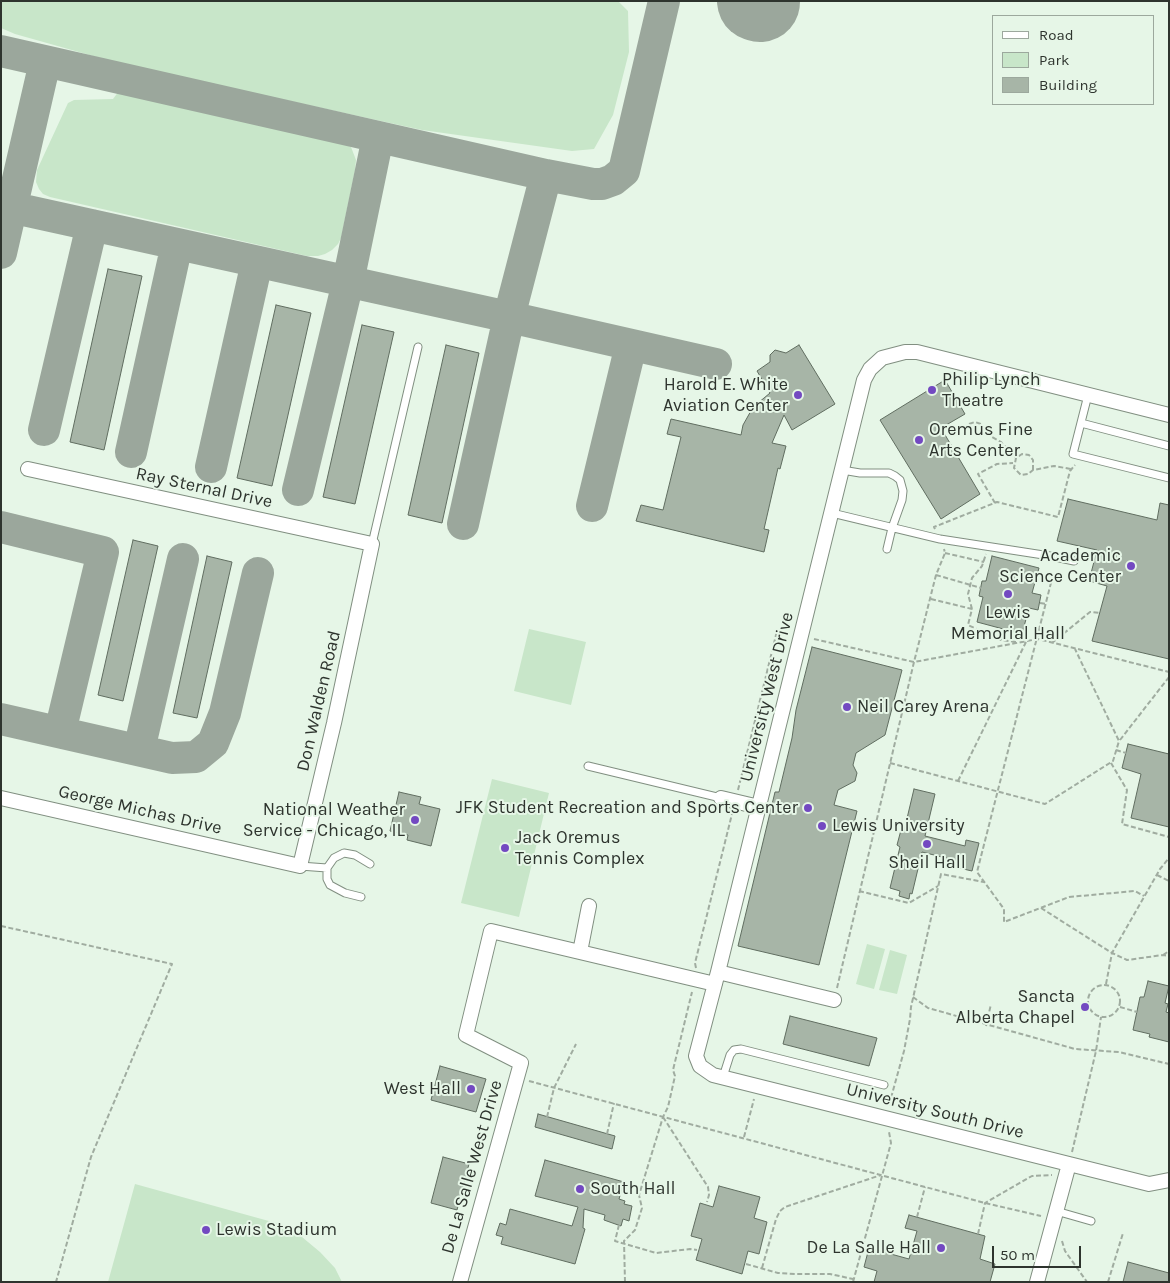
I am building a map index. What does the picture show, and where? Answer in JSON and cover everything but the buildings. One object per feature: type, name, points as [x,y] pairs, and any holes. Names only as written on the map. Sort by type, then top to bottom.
[{"type":"street","name":"University West Drive","points":[[718,1076],[700,1066],[696,1056],[717,978],[864,380],[870,368],[882,358],[905,352],[917,352],[1088,395]]},
{"type":"street","points":[[1088,395],[1169,415]]},
{"type":"street","name":"Ray Sternal Drive","points":[[28,470],[372,544]]},
{"type":"street","name":"Don Walden Road","points":[[300,866],[334,723],[372,544]]},
{"type":"street","name":"George Michas Drive","points":[[1,798],[300,866]]},
{"type":"street","points":[[721,798],[759,807]]},
{"type":"street","points":[[589,906],[580,952],[695,980],[717,978],[834,1000]]},
{"type":"street","name":"De La Salle West Drive","points":[[460,1282],[521,1063],[466,1035],[491,930],[580,952]]},
{"type":"street","name":"University South Drive","points":[[718,1076],[1149,1184],[1169,1180]]},
{"type":"street","points":[[1037,1282],[1069,1164]]},
{"type":"lane","points":[[372,544],[418,347]]},
{"type":"lane","points":[[1088,395],[1073,454],[1169,478]]},
{"type":"lane","points":[[1081,424],[1169,446]]},
{"type":"lane","points":[[842,470],[860,473],[889,473],[900,480],[903,491],[902,500],[887,549]]},
{"type":"lane","points":[[832,513],[940,539],[1074,561]]},
{"type":"lane","points":[[588,766],[721,798]]},
{"type":"lane","points":[[361,897],[345,893],[330,885],[326,874],[327,868],[334,858],[344,853],[355,855],[370,864]]},
{"type":"lane","points":[[300,866],[327,868]]},
{"type":"lane","points":[[718,1076],[734,1050],[741,1048],[884,1085]]},
{"type":"lane","points":[[1055,1215],[1091,1221]]},
{"type":"path","points":[[969,424],[975,422],[981,424],[992,437],[1001,442],[1016,458]]},
{"type":"path","points":[[1033,470],[1033,460],[1028,455],[1022,454],[1013,463],[1015,471],[1021,475],[1028,474],[1033,470],[1054,466],[1071,469]]},
{"type":"path","points":[[995,503],[978,474],[997,464],[1013,463]]},
{"type":"path","points":[[834,1000],[914,662],[936,575],[945,553],[934,527],[995,503],[1058,517],[1071,469],[1076,464]]},
{"type":"path","points":[[945,553],[984,562]]},
{"type":"path","points":[[986,554],[982,566],[972,578],[970,584],[968,594],[972,609],[968,625],[1001,640],[1019,642]]},
{"type":"path","points":[[936,575],[981,588]]},
{"type":"path","points":[[1053,575],[977,872],[1004,908],[1004,922],[1069,898],[1135,891],[1144,896]]},
{"type":"path","points":[[930,598],[972,609]]},
{"type":"path","points":[[1040,603],[1046,604]]},
{"type":"path","points":[[1052,643],[1090,612],[1100,613]]},
{"type":"path","points":[[1001,640],[1004,629]]},
{"type":"path","points":[[777,631],[914,662],[1038,639],[1169,672]]},
{"type":"path","points":[[958,781],[1027,641]]},
{"type":"path","points":[[1075,649],[1119,741]]},
{"type":"path","points":[[890,763],[1045,804],[1113,761],[1119,741],[1169,677]]},
{"type":"path","points":[[1116,750],[1126,753]]},
{"type":"path","points":[[1110,763],[1127,790],[1122,824],[1169,837]]},
{"type":"path","points":[[1106,984],[1112,953],[1144,896],[1169,858]]},
{"type":"path","points":[[746,1264],[778,1272],[830,1274],[853,1280],[891,1143],[886,1118],[904,1051],[913,998],[941,874],[985,882]]},
{"type":"path","points":[[1157,875],[1169,881]]},
{"type":"path","points":[[860,891],[909,903],[939,886]]},
{"type":"path","points":[[1042,908],[1112,953],[1127,960],[1163,955],[1169,956]]},
{"type":"path","points":[[1,926],[172,964],[91,1157],[56,1282]]},
{"type":"path","points":[[1163,955],[1169,952]]},
{"type":"path","points":[[625,1282],[624,1240],[635,1230],[642,1208],[639,1195],[663,1117],[668,1107],[675,1076],[673,1070],[695,980],[695,963]]},
{"type":"path","points":[[1106,984],[1117,991],[1121,1001],[1120,1007],[1113,1015],[1101,1017],[1090,1009],[1088,998],[1093,989],[1106,984]]},
{"type":"path","points":[[913,998],[928,1008],[986,1026],[1075,1049],[1119,1052],[1169,1064]]},
{"type":"path","points":[[986,1026],[991,1004]]},
{"type":"path","points":[[1120,1007],[1137,1012]]},
{"type":"path","points":[[1069,1164],[1096,1051],[1101,1017]]},
{"type":"path","points":[[547,1117],[554,1088],[576,1044]]},
{"type":"path","points":[[517,1077],[985,1203],[1055,1215]]},
{"type":"path","points":[[744,1138],[758,1086]]},
{"type":"path","points":[[607,1134],[614,1104]]},
{"type":"path","points":[[663,1117],[708,1187],[709,1195],[707,1202]]},
{"type":"path","points":[[762,1268],[780,1211],[786,1207],[882,1175]]},
{"type":"path","points":[[978,1234],[985,1203],[1032,1176],[1055,1175],[1065,1178]]},
{"type":"path","points":[[917,1217],[925,1187]]},
{"type":"path","points":[[619,1226],[615,1241],[624,1244],[656,1253],[690,1248],[696,1250]]},
{"type":"path","points":[[1108,1282],[1123,1233]]},
{"type":"path","points":[[1062,1240],[1065,1251],[1087,1282]]},
{"type":"green space","points":[[1,1],[618,1],[628,11],[629,52],[613,115],[594,149],[572,151],[422,130],[125,65],[15,34],[1,28]]},
{"type":"green space","points":[[119,91],[336,140],[351,147],[356,160],[355,170],[341,238],[338,244],[325,254],[307,256],[43,194],[36,182],[37,170],[68,103],[74,100],[113,99]]},
{"type":"green space","points":[[529,629],[586,642],[571,705],[514,691]]},
{"type":"green space","name":"Jack Oremus Tennis Complex","points":[[492,779],[549,793],[519,917],[461,903]]},
{"type":"green space","points":[[867,944],[885,949],[874,989],[856,984]]},
{"type":"green space","points":[[890,950],[907,955],[897,994],[879,990]]},
{"type":"green space","name":"Lewis Stadium","points":[[135,1184],[276,1223],[302,1237],[320,1252],[335,1268],[342,1282],[108,1282]]},
{"type":"taxiway","points":[[1,51],[546,175],[602,184],[613,180],[624,171],[664,1]]},
{"type":"taxiway","points":[[1,253],[45,62]]},
{"type":"taxiway","points":[[298,490],[348,282],[378,137]]},
{"type":"taxiway","points":[[546,175],[509,317],[716,364]]},
{"type":"taxiway","points":[[1,205],[509,317],[463,524]]},
{"type":"taxiway","points":[[44,430],[92,225]]},
{"type":"taxiway","points":[[131,452],[177,244]]},
{"type":"taxiway","points":[[211,467],[257,262]]},
{"type":"taxiway","points":[[592,506],[631,345]]},
{"type":"taxiway","points":[[1,527],[103,552],[60,732]]},
{"type":"taxiway","points":[[139,750],[183,559]]},
{"type":"taxiway","points":[[1,719],[172,758],[196,757],[213,743],[225,713],[258,573]]},
{"type":"place","name":"Philip Lynch Theatre","points":[[932,390]]},
{"type":"place","name":"Harold E. White Aviation Center","points":[[798,395]]},
{"type":"place","name":"Oremus Fine Arts Center","points":[[919,440]]},
{"type":"place","name":"Academic Science Center","points":[[1131,566]]},
{"type":"place","name":"Lewis Memorial Hall","points":[[1008,594]]},
{"type":"place","name":"Neil Carey Arena","points":[[847,707]]},
{"type":"place","name":"JFK Student Recreation and Sports Center","points":[[808,808]]},
{"type":"place","name":"National Weather Service - Chicago, IL","points":[[415,820]]},
{"type":"place","name":"Lewis University","points":[[822,826]]},
{"type":"place","name":"Sheil Hall","points":[[927,844]]},
{"type":"place","name":"Jack Oremus Tennis Complex","points":[[505,848]]},
{"type":"place","name":"Sancta Alberta Chapel","points":[[1085,1007]]},
{"type":"place","name":"West Hall","points":[[471,1089]]},
{"type":"place","name":"South Hall","points":[[580,1189]]},
{"type":"place","name":"Lewis Stadium","points":[[206,1230]]},
{"type":"place","name":"De La Salle Hall","points":[[941,1248]]}]
